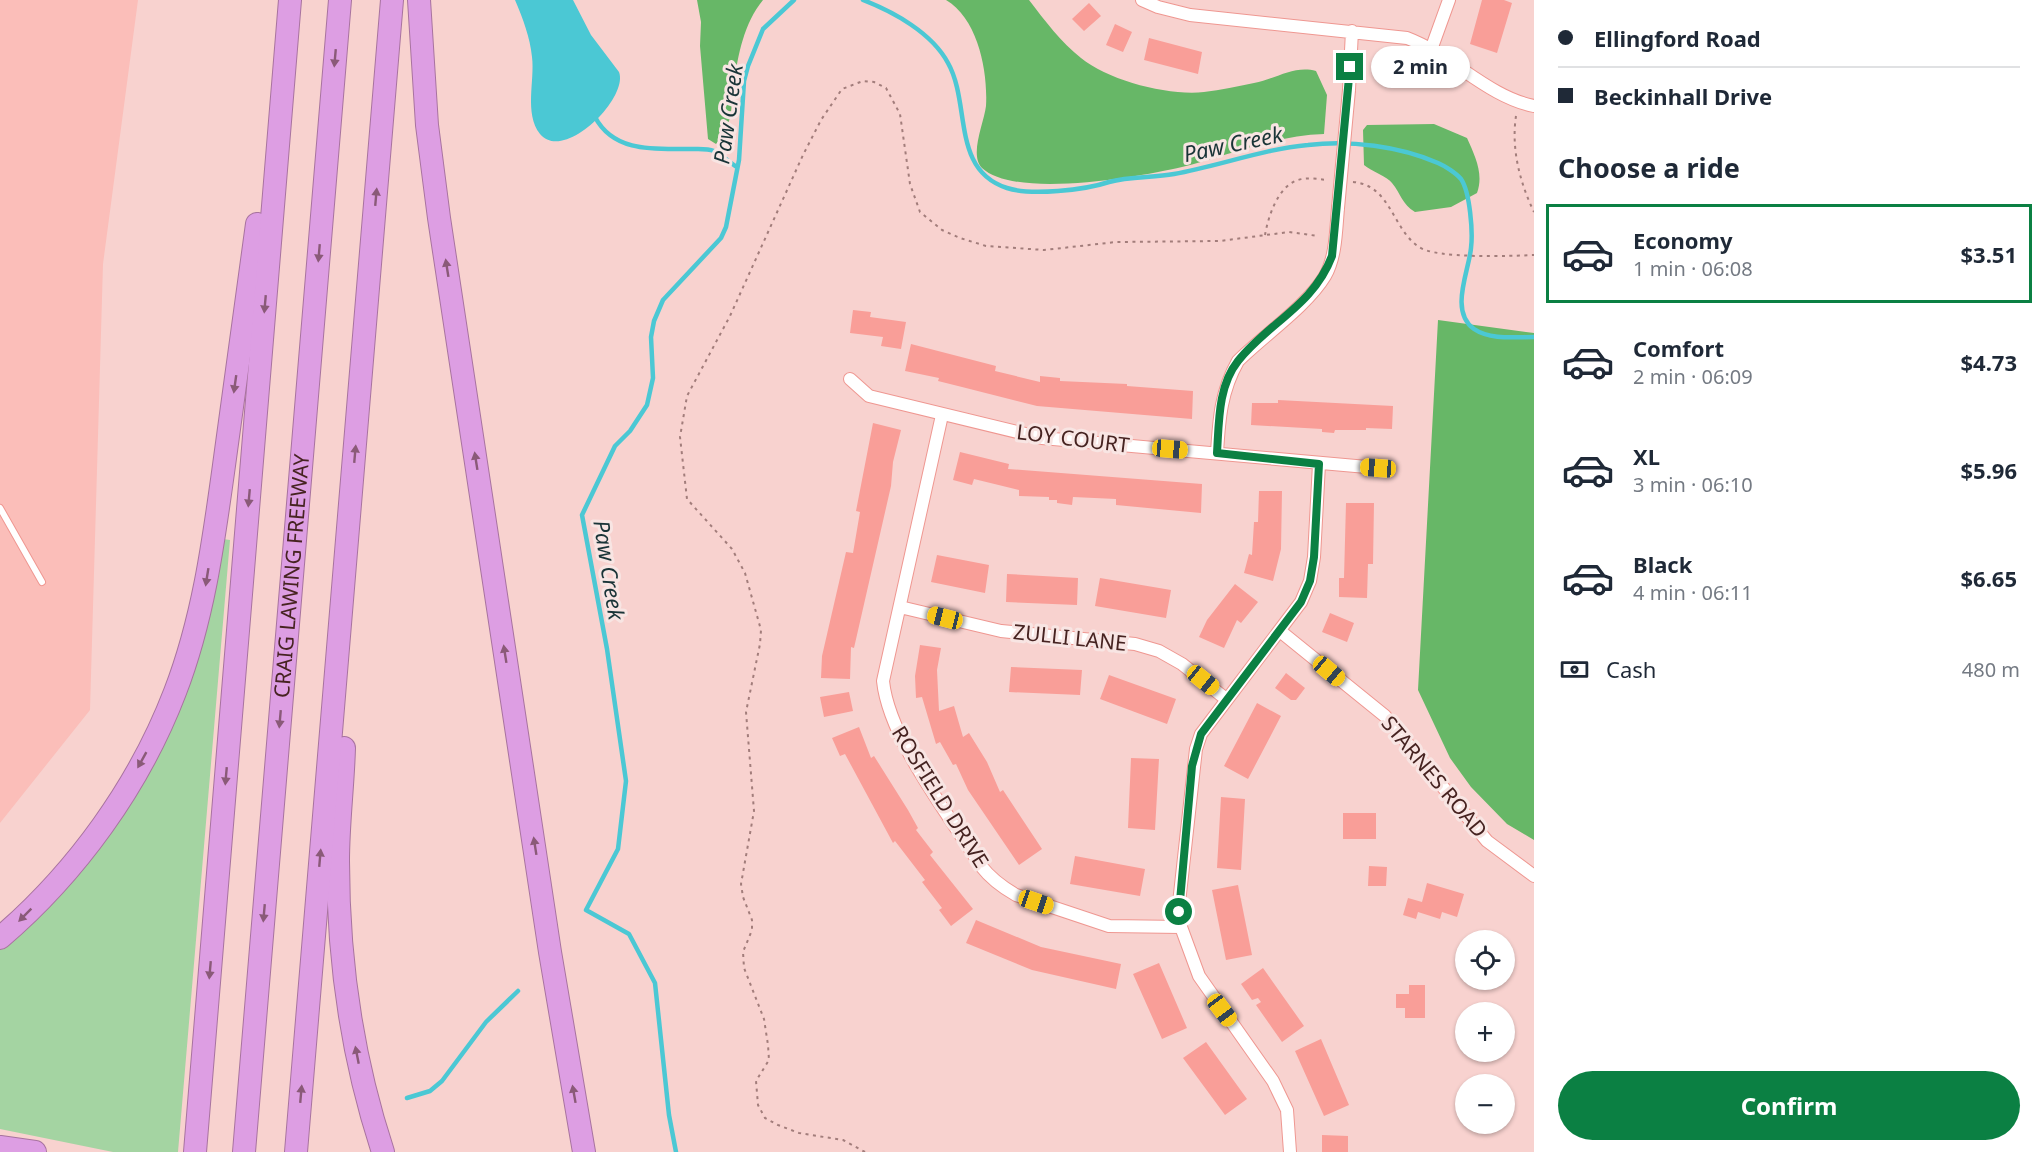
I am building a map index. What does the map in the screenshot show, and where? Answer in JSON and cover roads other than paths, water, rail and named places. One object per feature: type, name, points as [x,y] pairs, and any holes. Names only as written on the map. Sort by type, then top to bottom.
[{"type":"highway","points":[[195,1152],[290,0]]},
{"type":"highway","name":"CRAIG LAWING FREEWAY","points":[[244,1152],[340,0]]},
{"type":"highway","points":[[296,1152],[392,0]]},
{"type":"highway","points":[[419,0],[427,125],[439,218],[550,951],[584,1152]]},
{"type":"highway","points":[[0,938],[73,866],[108,816],[154,739],[184,666],[205,594],[262,188],[282,99]]},
{"type":"highway","points":[[351,501],[338,860],[340,923],[345,989],[352,1031],[365,1094],[383,1152]]},
{"type":"highway","points":[[0,1147],[35,1152]]},
{"type":"street","points":[[1142,0],[1158,8],[1190,15],[1352,30],[1407,38],[1432,47],[1494,90],[1534,106]]},
{"type":"street","points":[[1432,47],[1449,0]]},
{"type":"street","points":[[1217,453],[1222,393],[1238,361],[1279,324],[1325,276],[1332,256],[1349,90],[1352,30]]},
{"type":"street","name":"LOY COURT","points":[[850,379],[869,396],[1042,438],[1378,468]]},
{"type":"street","name":"ROSFIELD DRIVE","points":[[942,415],[883,681],[890,714],[898,735],[989,877],[1016,895],[1094,922],[1128,928],[1181,927]]},
{"type":"street","points":[[1290,1152],[1287,1110],[1273,1081],[1199,975],[1181,927],[1181,881],[1192,766],[1201,734],[1301,602],[1310,581],[1319,464]]},
{"type":"street","name":"ZULLI LANE","points":[[900,607],[1001,631],[1135,644],[1159,651],[1182,664],[1226,699]]},
{"type":"street","name":"STARNES ROAD","points":[[1280,631],[1385,716],[1487,841],[1534,876]]},
{"type":"lane","points":[[0,508],[42,582]]},
{"type":"water","points":[[515,0],[573,0],[591,35],[619,72],[619,83],[614,97],[605,111],[578,134],[564,140],[551,141],[540,134],[535,126],[531,107],[533,66],[531,50],[526,28]]},
{"type":"waterway","name":"Paw Creek","points":[[676,1152],[669,1115],[655,983],[629,934],[586,910],[618,849],[626,781],[607,649],[582,515],[615,446],[630,431],[647,405],[653,378],[651,337],[654,321],[663,300],[721,238],[726,227],[739,160],[744,81],[748,66],[763,29],[794,0]]},
{"type":"waterway","name":"Paw Creek","points":[[863,0],[899,17],[922,33],[941,52],[955,79],[965,134],[977,167],[989,179],[1007,188],[1030,192],[1073,190],[1117,180],[1174,174],[1291,147],[1341,143],[1407,152],[1441,164],[1461,179],[1469,202],[1472,241],[1462,290],[1463,312],[1467,321],[1474,329],[1487,335],[1534,337]]},
{"type":"waterway","points":[[595,117],[603,129],[624,143],[663,149],[708,149],[737,167]]},
{"type":"waterway","name":"Paw Creek","points":[[407,1098],[430,1091],[442,1081],[486,1022],[518,991]]}]
